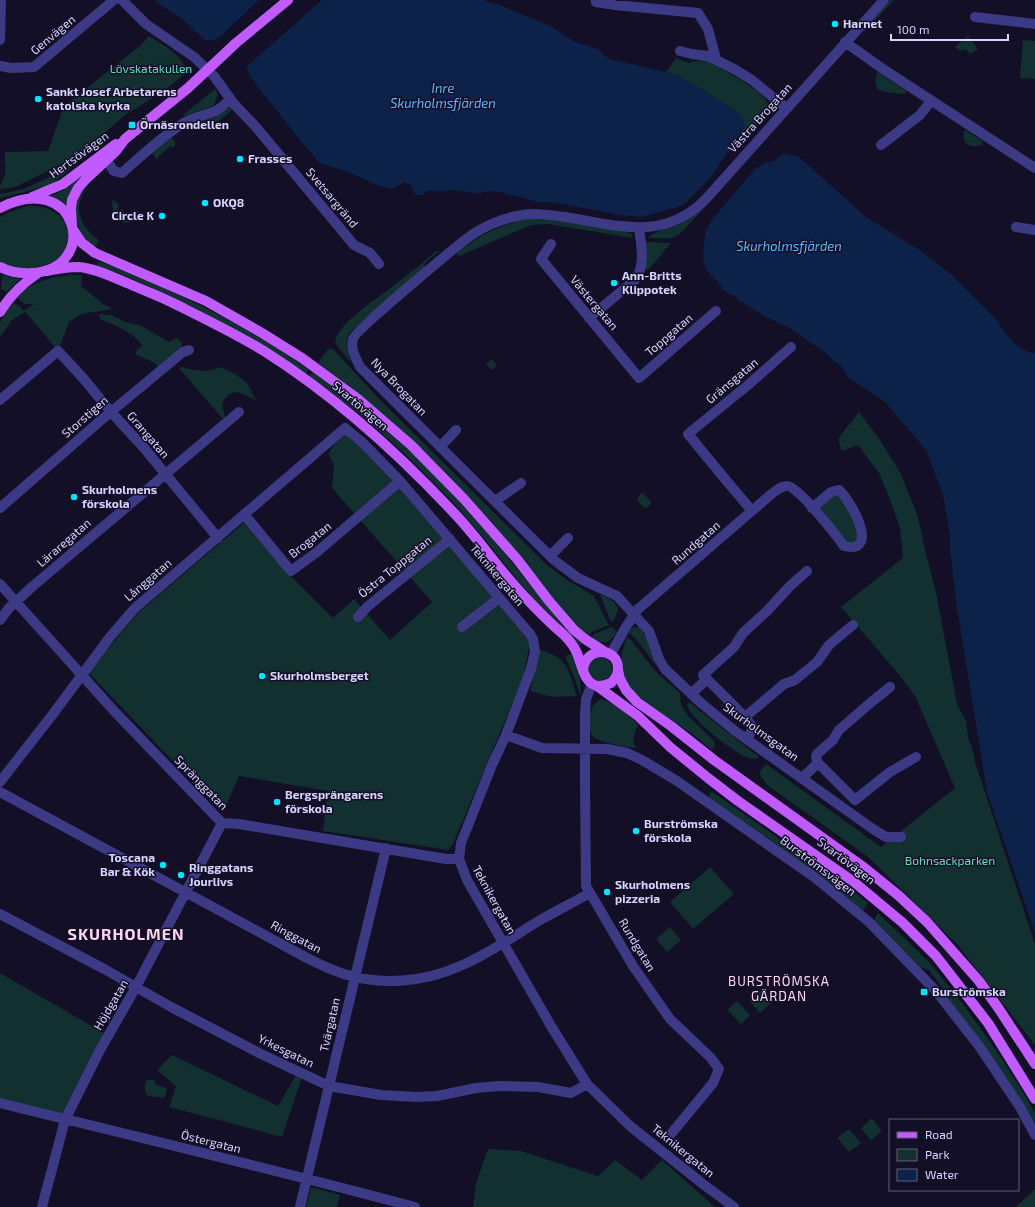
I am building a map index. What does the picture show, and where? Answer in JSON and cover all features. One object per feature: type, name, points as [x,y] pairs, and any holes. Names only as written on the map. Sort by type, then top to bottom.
[{"type":"main road","name":"Hertsövägen","points":[[20,201],[42,194],[63,184],[112,146],[125,139],[188,88],[236,43],[288,0]]},
{"type":"main road","name":"Hertsövägen","points":[[73,228],[71,208],[74,194],[86,179],[116,151],[125,139]]},
{"type":"main road","points":[[0,204],[20,201],[46,200],[56,204],[67,213],[73,228],[73,243],[68,254],[57,264],[18,288],[9,297],[0,312]]},
{"type":"main road","points":[[0,208],[20,201]]},
{"type":"main road","name":"Svartövägen","points":[[73,228],[82,243],[95,253],[206,301],[302,358],[358,399],[432,465],[518,559],[563,618],[585,639],[608,653]]},
{"type":"main road","points":[[0,267],[19,273],[43,272]]},
{"type":"main road","name":"Svartövägen","points":[[43,272],[66,268],[88,269],[158,296],[248,342],[318,388],[386,444],[455,514],[522,595],[572,643],[584,671]]},
{"type":"main road","points":[[598,652],[608,653],[616,660],[618,670],[616,677],[605,685],[595,685],[587,679],[584,671],[585,662],[589,656],[598,652]]},
{"type":"main road","name":"Svartövägen","points":[[618,670],[626,690],[637,702],[671,726],[714,760],[862,866],[898,895],[927,922],[980,981],[1035,1064]]},
{"type":"main road","name":"Svartövägen","points":[[595,685],[638,716],[670,747],[703,774],[738,801],[854,882],[903,923],[936,956],[988,1024],[1035,1099]]},
{"type":"street","points":[[0,40],[1,0]]},
{"type":"street","name":"Genvägen","points":[[0,66],[11,68],[34,67],[114,0]]},
{"type":"street","name":"Svetsargränd","points":[[122,0],[146,24],[194,57],[217,80],[223,90],[354,245],[370,253],[380,264]]},
{"type":"street","points":[[596,0],[596,2],[615,5],[698,13],[708,29],[716,59]]},
{"type":"street","name":"Västra Brogatan","points":[[639,228],[664,224],[695,209],[884,0]]},
{"type":"street","points":[[975,17],[1035,24]]},
{"type":"street","points":[[845,42],[1035,168]]},
{"type":"street","points":[[680,51],[716,59],[747,77],[786,108]]},
{"type":"street","name":"Hertsövägen","points":[[106,160],[114,171],[122,173],[172,130],[184,122],[216,112],[224,106],[230,98]]},
{"type":"street","points":[[880,145],[920,115],[931,100]]},
{"type":"street","name":"Nya Brogatan","points":[[633,615],[616,596],[578,578],[550,556],[360,367],[352,350],[353,338],[369,320],[468,238],[496,222],[520,215],[538,214],[639,228]]},
{"type":"street","points":[[1016,227],[1035,230]]},
{"type":"street","points":[[589,318],[635,280],[638,275],[641,265],[639,228]]},
{"type":"street","name":"Västergatan","points":[[551,244],[541,259],[639,378]]},
{"type":"street","name":"Toppgatan","points":[[639,378],[716,311]]},
{"type":"street","name":"Gränsgatan","points":[[752,511],[688,434],[791,348]]},
{"type":"street","name":"Storstigen","points":[[0,508],[111,412],[183,352],[189,350]]},
{"type":"street","name":"Grangatan","points":[[0,400],[58,351],[83,378],[218,538]]},
{"type":"street","name":"Läraregatan","points":[[0,620],[16,602],[239,412]]},
{"type":"street","name":"Teknikergatan","points":[[345,428],[362,442],[400,480],[533,639],[534,655],[530,669],[506,735],[461,843],[459,859],[467,880],[551,1026],[587,1084],[630,1126],[734,1207]]},
{"type":"street","name":"Långgatan","points":[[0,782],[110,637],[135,608],[345,428]]},
{"type":"street","points":[[440,447],[456,430]]},
{"type":"street","name":"Brogatan","points":[[244,514],[291,571],[317,552],[400,480]]},
{"type":"street","points":[[495,501],[521,483]]},
{"type":"street","name":"Rundgatan","points":[[608,653],[637,610],[781,488],[788,486],[798,491],[812,508],[844,546],[852,547],[859,544],[862,540],[862,530],[849,502],[838,490],[831,492],[812,508]]},
{"type":"street","points":[[550,556],[568,538]]},
{"type":"street","name":"Östra Toppgatan","points":[[358,617],[366,607],[450,539]]},
{"type":"street","points":[[747,739],[753,728],[702,675],[734,647],[743,633],[807,571]]},
{"type":"street","name":"Spränggatan","points":[[0,584],[81,676],[222,823],[238,824],[446,859],[459,859]]},
{"type":"street","points":[[462,627],[499,598]]},
{"type":"street","name":"Skurholmsgatan","points":[[633,615],[649,631],[659,659],[665,670],[735,731],[886,837],[901,837]]},
{"type":"street","points":[[745,718],[784,684],[795,680],[811,667],[823,655],[829,644],[853,625]]},
{"type":"street","points":[[691,694],[707,679]]},
{"type":"street","name":"Rundgatan","points":[[595,685],[586,699],[586,886],[633,966],[670,1019],[711,1058],[719,1069],[713,1083],[671,1134]]},
{"type":"street","points":[[890,687],[839,730],[833,740],[816,754],[818,763],[855,800],[857,800],[890,772],[916,756]]},
{"type":"street","name":"Burströmsvägen","points":[[506,735],[542,748],[607,749],[627,754],[642,760],[677,781],[799,866],[858,913],[936,992],[979,1046],[1020,1107],[1035,1135]]},
{"type":"street","points":[[802,778],[818,763]]},
{"type":"street","name":"Ringgatan","points":[[0,792],[307,958],[337,972],[354,977],[392,981],[414,979],[437,974],[470,962],[544,918],[590,893]]},
{"type":"street","points":[[838,804],[848,793]]},
{"type":"street","name":"Höjdgatan","points":[[42,1207],[65,1120],[100,1050],[136,987],[222,823]]},
{"type":"street","name":"Tvärgatan","points":[[300,1207],[386,848]]},
{"type":"street","name":"Yrkesgatan","points":[[0,914],[171,1007],[261,1054],[329,1086],[381,1095],[417,1097],[437,1096],[476,1088],[499,1086],[531,1087],[571,1093],[587,1084]]},
{"type":"street","name":"Östergatan","points":[[0,1103],[306,1178],[415,1207]]},
{"type":"green space","points":[[891,0],[894,0],[865,31],[863,30]]},
{"type":"green space","name":"Lövskatakullen","points":[[149,36],[176,55],[185,66],[187,72],[165,90],[124,116],[91,145],[64,163],[15,187],[0,189],[5,175],[5,152],[48,151],[64,106],[140,46]]},
{"type":"green space","points":[[968,36],[978,49],[970,54],[966,49],[960,50],[955,47]]},
{"type":"green space","points":[[1023,40],[1035,41],[1035,79],[1020,78]]},
{"type":"green space","points":[[676,58],[689,63],[706,59],[758,92],[768,104],[768,113],[746,139],[739,136],[745,126],[736,111],[683,78],[666,72]]},
{"type":"green space","points":[[877,72],[905,90],[905,94],[885,92],[877,89],[875,81]]},
{"type":"green space","points":[[215,89],[218,94],[214,105],[182,116]]},
{"type":"green space","points":[[230,107],[232,110],[219,121],[196,127],[193,123],[214,117]]},
{"type":"green space","points":[[965,130],[982,141],[982,145],[970,146],[967,144],[963,136]]},
{"type":"green space","points":[[170,137],[174,140],[175,145],[172,148],[170,146],[158,157],[159,159],[156,159],[152,152]]},
{"type":"green space","points":[[68,168],[71,169],[53,183],[45,187],[0,198],[0,194],[24,189]]},
{"type":"green space","points":[[78,178],[81,181],[67,206],[52,196],[65,189]]},
{"type":"green space","points":[[86,186],[80,201],[79,212],[83,223],[89,232],[99,241],[95,247],[88,242],[79,229],[75,211],[75,205],[82,189]]},
{"type":"green space","points":[[113,199],[119,206],[117,209],[119,211],[123,210],[123,214],[126,218],[128,216],[131,220],[127,223],[120,221],[114,213],[112,203]]},
{"type":"green space","points":[[27,206],[50,209],[62,218],[68,231],[67,245],[64,252],[53,262],[32,268],[15,268],[0,261],[0,217]]},
{"type":"green space","points":[[703,208],[677,236],[663,239],[648,238],[658,231],[681,223]]},
{"type":"green space","points":[[535,218],[622,230],[631,234],[633,238],[548,224],[531,225],[459,256],[456,254],[474,240],[493,230],[513,222]]},
{"type":"green space","points":[[646,242],[671,243],[650,268],[646,270],[645,246]]},
{"type":"green space","points":[[436,251],[439,251],[425,263],[424,268],[351,331],[347,338],[349,361],[335,343],[337,335],[343,327],[350,319],[404,278]]},
{"type":"green space","points":[[99,262],[171,291],[212,311],[271,345],[309,370],[306,374],[273,352],[221,322],[151,287],[97,266]]},
{"type":"green space","points":[[2,275],[21,278],[7,292],[1,289]]},
{"type":"green space","points":[[71,275],[82,275],[81,286],[103,304],[113,309],[81,314],[69,322],[58,351],[24,310],[34,304],[24,304],[16,297],[28,288],[42,281]]},
{"type":"green space","points":[[12,302],[18,305],[25,312],[12,320],[0,337],[0,322]]},
{"type":"green space","points":[[99,314],[111,315],[127,323],[140,325],[169,342],[176,338],[182,342],[181,349],[159,367],[155,363],[135,354],[137,350],[143,346],[139,341],[129,333],[100,319]]},
{"type":"green space","points":[[328,349],[334,350],[381,401],[546,564],[567,580],[594,596],[609,625],[592,632],[587,637],[562,609],[471,498],[387,417],[318,363]]},
{"type":"green space","points":[[492,359],[497,366],[492,370],[486,364]]},
{"type":"green space","points":[[182,367],[193,370],[207,371],[220,367],[235,374],[247,383],[256,400],[237,392],[229,394],[222,404],[225,417],[223,419],[179,368]]},
{"type":"green space","points":[[312,372],[365,411],[413,454],[445,486],[497,544],[564,627],[583,642],[578,647],[542,609],[475,528],[440,489],[377,429],[309,376]]},
{"type":"green space","name":"Bohnsackparken","points":[[859,412],[880,440],[901,474],[918,517],[936,592],[957,704],[966,721],[968,738],[975,762],[1035,944],[1035,1045],[957,944],[868,857],[767,785],[759,773],[766,764],[881,847],[955,788],[915,696],[901,677],[841,607],[903,558],[900,528],[879,473],[858,445],[842,451],[838,439]]},
{"type":"green space","points":[[345,429],[394,480],[530,642],[524,676],[453,844],[448,850],[323,831],[328,791],[239,776],[223,812],[88,672],[138,613],[246,521],[289,574],[333,618],[354,599],[390,640],[432,602],[332,488],[334,464],[328,454]]},
{"type":"green space","points":[[839,492],[863,536],[849,547],[812,508]]},
{"type":"green space","points":[[641,493],[644,494],[651,502],[647,508],[643,507],[637,499]]},
{"type":"green space","points":[[600,595],[611,600],[618,608],[616,616],[612,622],[609,617]]},
{"type":"green space","points":[[612,627],[617,632],[609,642],[600,642],[591,639],[594,634]]},
{"type":"green space","points":[[633,627],[640,628],[648,640],[657,667],[637,640],[629,633]]},
{"type":"green space","points":[[627,637],[656,672],[680,693],[681,704],[688,716],[714,741],[715,746],[712,750],[692,734],[646,703],[635,693],[627,682],[622,670],[622,655]]},
{"type":"green space","points":[[540,650],[550,653],[562,661],[569,672],[577,696],[552,697],[530,691]]},
{"type":"green space","points":[[572,654],[580,679],[581,697],[566,659],[567,655]]},
{"type":"green space","points":[[600,657],[608,661],[612,669],[608,677],[600,681],[592,677],[588,669],[592,661]]},
{"type":"green space","points":[[602,699],[615,704],[638,724],[633,739],[636,748],[603,742],[595,738],[592,734],[589,729],[589,717],[593,705]]},
{"type":"green space","points":[[688,703],[691,703],[758,755],[758,758],[751,759],[724,743],[696,719],[687,706]]},
{"type":"green space","points":[[711,791],[834,877],[868,903],[863,911],[768,838],[709,798]]},
{"type":"green space","points":[[710,867],[734,894],[693,929],[670,902]]},
{"type":"green space","points":[[878,913],[930,963],[966,1008],[998,1053],[1023,1092],[1035,1113],[1035,1126],[948,999],[946,993],[929,970],[921,968],[875,921]]},
{"type":"green space","points":[[670,927],[681,940],[667,952],[656,939]]},
{"type":"green space","points":[[0,973],[109,1036],[66,1119],[0,1103]]},
{"type":"green space","points":[[760,990],[771,1003],[760,1013],[749,1000]]},
{"type":"green space","points":[[737,1001],[750,1015],[741,1024],[727,1010]]},
{"type":"green space","points":[[172,1055],[278,1106],[298,1072],[303,1074],[282,1137],[169,1107],[176,1086],[157,1070]]},
{"type":"green space","points":[[147,1080],[154,1080],[156,1085],[167,1088],[164,1098],[148,1096],[145,1092],[145,1083]]},
{"type":"green space","points":[[872,1118],[882,1131],[871,1140],[861,1128]]},
{"type":"green space","points":[[849,1129],[861,1143],[849,1152],[837,1138]]},
{"type":"green space","points":[[488,1149],[521,1151],[598,1176],[615,1160],[642,1180],[662,1160],[715,1207],[473,1207],[476,1183]]},
{"type":"green space","points":[[311,1187],[340,1195],[337,1207],[306,1207]]},
{"type":"green space","points":[[1035,1189],[1035,1207],[1016,1207],[1018,1205]]},
{"type":"water","points":[[155,0],[259,0],[221,36],[211,41],[205,40],[182,19]]},
{"type":"water","name":"Inre Skurholmsfjärden","points":[[322,0],[484,0],[493,4],[499,4],[554,28],[573,41],[597,49],[609,59],[666,72],[683,78],[736,111],[742,117],[745,126],[711,177],[687,202],[681,206],[641,217],[620,215],[553,202],[538,202],[500,192],[487,191],[479,194],[457,190],[428,190],[423,195],[416,195],[412,186],[405,182],[392,189],[377,185],[349,172],[319,163],[260,90],[250,76],[246,67]]},
{"type":"water","name":"Skurholmsfjärden","points":[[784,153],[799,157],[866,217],[921,251],[953,276],[995,318],[1014,343],[1023,350],[1035,354],[1035,933],[987,792],[956,601],[950,549],[950,534],[943,495],[926,450],[885,402],[849,378],[841,366],[826,353],[788,327],[766,317],[740,301],[732,294],[730,295],[723,290],[720,284],[706,270],[703,258],[705,233],[711,221],[754,170],[766,162],[773,162]]},
{"type":"place","name":"Harnet","points":[[835,24]]},
{"type":"place","name":"Sankt Josef Arbetarens katolska kyrka","points":[[38,99]]},
{"type":"place","name":"Örnäsrondellen","points":[[132,125]]},
{"type":"place","name":"Frasses","points":[[240,159]]},
{"type":"place","name":"OKQ8","points":[[205,203]]},
{"type":"place","name":"Circle K","points":[[162,216]]},
{"type":"place","name":"Ann-Britts Klippotek","points":[[614,283]]},
{"type":"place","name":"Skurholmens förskola","points":[[74,497]]},
{"type":"place","name":"Skurholmsberget","points":[[262,676]]},
{"type":"place","name":"Bergsprängarens förskola","points":[[277,802]]},
{"type":"place","name":"Burströmska förskola","points":[[636,831]]},
{"type":"place","name":"Toscana Bar & Kök","points":[[163,865]]},
{"type":"place","name":"Ringgatans Jourlivs","points":[[181,875]]},
{"type":"place","name":"Skurholmens pizzeria","points":[[607,892]]},
{"type":"place","name":"Burströmska","points":[[924,992]]},
{"type":"district","name":"SKURHOLMEN","points":[[126,934]]},
{"type":"district","name":"BURSTRÖMSKA GÄRDAN","points":[[779,988]]}]
